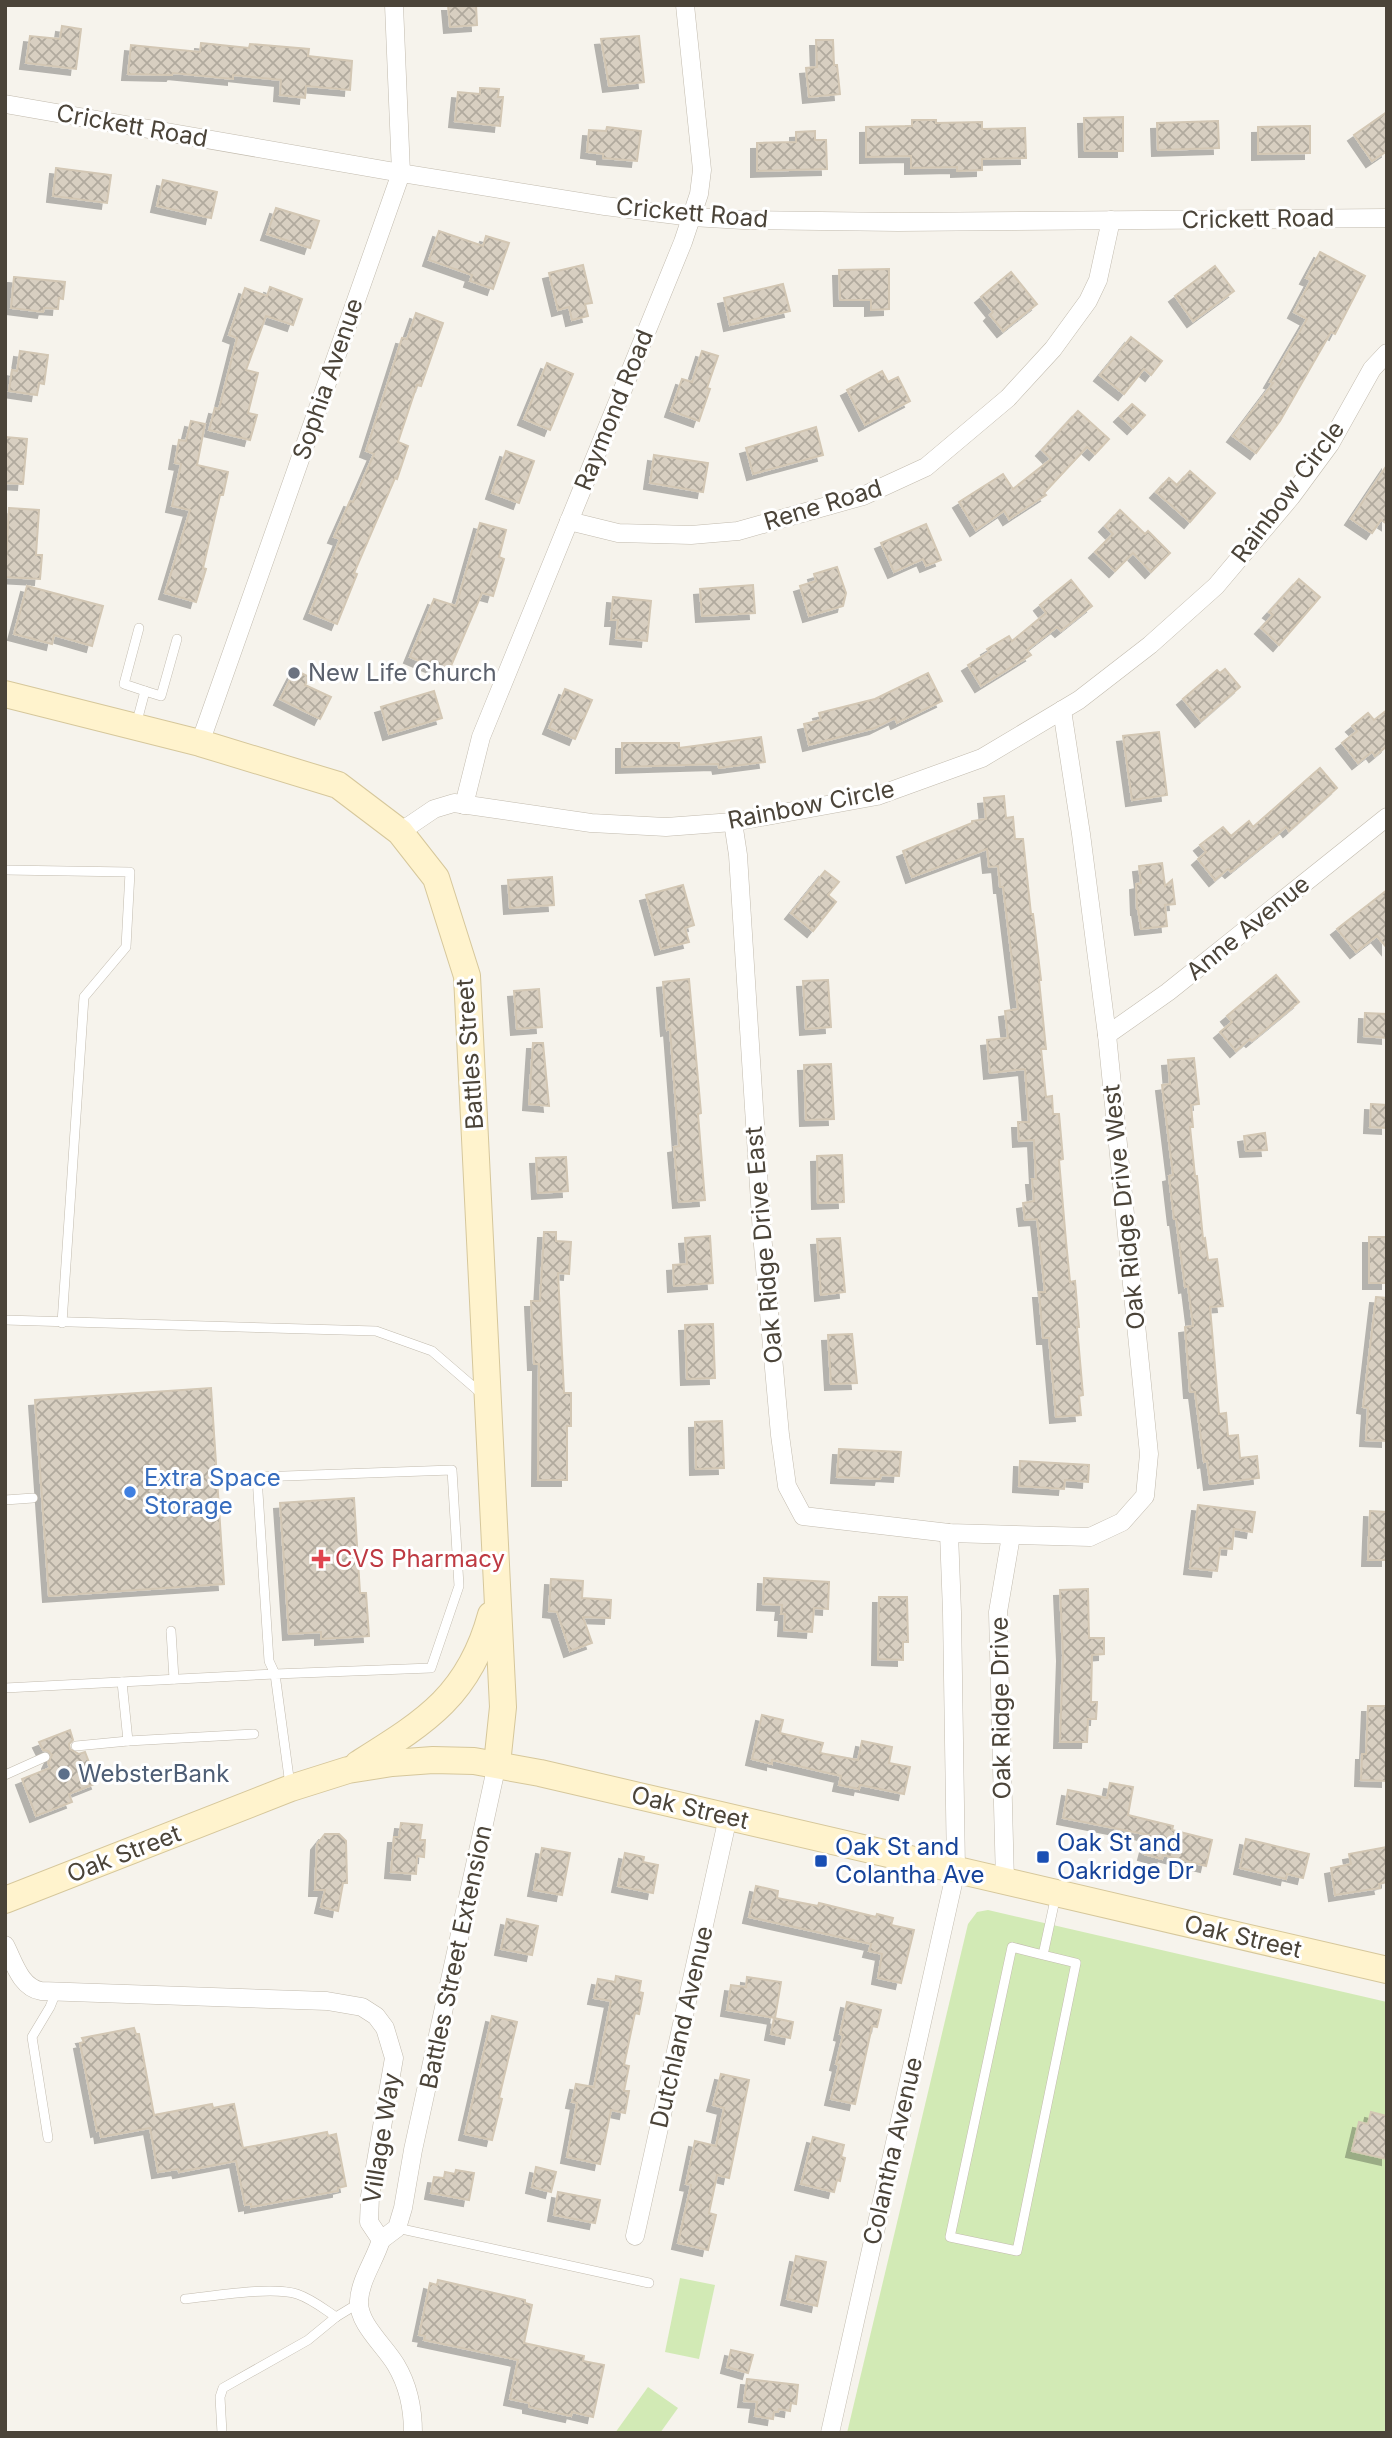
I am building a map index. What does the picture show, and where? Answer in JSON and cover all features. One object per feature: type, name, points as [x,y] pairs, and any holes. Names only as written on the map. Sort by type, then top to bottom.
[{"type":"street","name":"Sophia Avenue","points":[[200,743],[401,173],[394,5]]},
{"type":"street","name":"Raymond Road","points":[[464,804],[481,737],[699,194],[702,170],[685,5]]},
{"type":"street","name":"Crickett Road","points":[[5,104],[401,173],[605,206],[692,217],[809,221],[1387,218]]},
{"type":"street","name":"Rene Road","points":[[569,521],[618,533],[691,535],[738,531],[863,496],[926,467],[1008,398],[1053,349],[1088,301],[1098,280],[1111,220]]},
{"type":"street","name":"Rainbow Circle","points":[[400,832],[434,809],[454,803],[591,823],[666,827],[733,822],[877,796],[982,758],[1079,700],[1150,645],[1216,586],[1330,444],[1372,369],[1387,353]]},
{"type":"street","name":"Battles Street","points":[[5,694],[200,743],[338,785],[400,832],[436,878],[467,976],[503,1707],[497,1764]]},
{"type":"street","name":"Oak Ridge Drive West","points":[[948,1534],[1090,1537],[1122,1522],[1145,1496],[1149,1454],[1107,1035],[1062,710]]},
{"type":"street","name":"Anne Avenue","points":[[1107,1035],[1168,992],[1387,817]]},
{"type":"street","name":"Oak Ridge Drive East","points":[[733,822],[738,855],[762,1234],[787,1486],[803,1516],[948,1534]]},
{"type":"street","name":"Oak Ridge Drive","points":[[948,1534],[952,1612],[956,1870]]},
{"type":"street","name":"Oak Ridge Drive","points":[[1005,1882],[998,1612],[1011,1536]]},
{"type":"street","name":"Battles Street","points":[[348,1770],[413,1729],[449,1698],[479,1652],[491,1616],[496,1589]]},
{"type":"street","name":"Oak Street","points":[[5,1900],[291,1788],[348,1770],[433,1760],[474,1761],[729,1817],[1387,1970]]},
{"type":"street","name":"Battles Street Extension","points":[[397,2228],[497,1764]]},
{"type":"street","name":"Dutchland Avenue","points":[[635,2236],[729,1817]]},
{"type":"street","name":"Colantha Avenue","points":[[830,2433],[956,1870]]},
{"type":"street","name":"Village Way","points":[[5,1945],[22,1979],[34,1990],[327,2001],[362,2007],[376,2015],[385,2028],[394,2058],[370,2196],[369,2222],[381,2240],[360,2290],[359,2303]]},
{"type":"street","points":[[381,2240],[397,2228]]},
{"type":"street","points":[[359,2303],[362,2316],[404,2383],[413,2418],[413,2433]]},
{"type":"lane","points":[[139,628],[124,684],[162,696],[177,639]]},
{"type":"lane","points":[[135,727],[145,691]]},
{"type":"lane","points":[[5,870],[130,873],[126,947],[83,997],[62,1323]]},
{"type":"lane","points":[[5,1320],[376,1331],[432,1351],[487,1398]]},
{"type":"lane","points":[[5,1688],[275,1674],[431,1668],[459,1586],[452,1470],[257,1477],[269,1661],[275,1674],[291,1788]]},
{"type":"lane","points":[[5,1500],[33,1498]]},
{"type":"lane","points":[[171,1631],[174,1679]]},
{"type":"lane","points":[[122,1682],[128,1741]]},
{"type":"lane","points":[[76,1746],[254,1734]]},
{"type":"lane","points":[[5,1775],[46,1757]]},
{"type":"lane","points":[[1044,1955],[1057,1894]]},
{"type":"lane","points":[[1012,1947],[1044,1955],[1076,1963],[1017,2250],[950,2237],[1012,1947]]},
{"type":"lane","points":[[48,2138],[32,2037],[56,1992]]},
{"type":"lane","points":[[397,2228],[649,2283]]},
{"type":"lane","points":[[186,2299],[275,2291],[294,2293],[336,2317]]},
{"type":"lane","points":[[222,2433],[220,2397],[223,2388],[308,2340],[336,2317],[359,2303]]},
{"type":"green space","points":[[988,1910],[1387,2002],[1387,2433],[847,2433],[968,1924],[977,1912]]},
{"type":"green space","points":[[680,2278],[715,2285],[699,2359],[665,2352]]},
{"type":"green space","points":[[648,2387],[678,2408],[660,2433],[615,2433]]},
{"type":"building","points":[[448,5],[476,5],[477,25],[450,27]]},
{"type":"building","points":[[62,26],[81,29],[76,69],[26,63],[30,36],[60,39]]},
{"type":"building","points":[[639,36],[644,82],[609,86],[601,39]]},
{"type":"building","points":[[816,40],[833,40],[834,65],[837,65],[840,94],[809,97],[806,68],[817,67]]},
{"type":"building","points":[[201,43],[249,48],[250,44],[309,49],[308,56],[352,61],[350,90],[306,86],[305,98],[280,95],[281,80],[233,75],[233,79],[173,73],[128,74],[131,45],[200,52]]},
{"type":"building","points":[[480,88],[499,89],[498,97],[503,97],[500,126],[455,121],[458,92],[480,94]]},
{"type":"building","points":[[1387,112],[1387,151],[1372,161],[1354,135]]},
{"type":"building","points":[[1123,117],[1123,151],[1085,151],[1084,118]]},
{"type":"building","points":[[912,120],[936,120],[936,123],[982,122],[982,129],[1025,128],[1026,158],[982,159],[982,170],[957,171],[957,167],[911,168],[911,156],[866,157],[866,127],[912,126]]},
{"type":"building","points":[[1218,121],[1219,148],[1158,150],[1157,123]]},
{"type":"building","points":[[1310,126],[1310,153],[1258,154],[1258,127]]},
{"type":"building","points":[[607,127],[641,131],[637,161],[603,158],[603,154],[587,152],[589,130],[606,131]]},
{"type":"building","points":[[815,131],[815,140],[826,140],[827,169],[757,171],[757,143],[796,142],[796,132]]},
{"type":"building","points":[[56,168],[111,175],[107,203],[53,196]]},
{"type":"building","points":[[163,180],[217,192],[211,218],[157,206]]},
{"type":"building","points":[[276,208],[319,221],[310,248],[267,234]]},
{"type":"building","points":[[439,231],[483,246],[486,236],[509,243],[493,289],[470,281],[472,275],[429,260]]},
{"type":"building","points":[[1320,252],[1365,276],[1335,334],[1331,332],[1280,421],[1256,453],[1233,436],[1273,383],[1270,382],[1307,319],[1294,312],[1311,280],[1306,278]]},
{"type":"building","points":[[583,265],[592,303],[585,304],[588,316],[572,320],[569,307],[558,310],[549,273]]},
{"type":"building","points":[[1215,266],[1234,291],[1193,321],[1175,296]]},
{"type":"building","points":[[889,269],[889,309],[871,310],[871,300],[840,300],[839,270]]},
{"type":"building","points":[[1011,272],[1037,304],[1003,331],[990,315],[993,312],[981,297]]},
{"type":"building","points":[[14,277],[65,282],[63,299],[59,298],[58,309],[44,308],[43,312],[11,308]]},
{"type":"building","points":[[783,284],[790,311],[730,325],[724,298]]},
{"type":"building","points":[[270,287],[302,299],[293,325],[266,316],[246,370],[258,373],[248,413],[257,415],[250,440],[209,430],[215,408],[219,409],[237,338],[229,335],[245,288],[267,296]]},
{"type":"building","points":[[416,313],[443,323],[421,386],[417,385],[398,442],[408,446],[397,479],[395,478],[354,573],[357,574],[337,624],[310,613],[340,539],[334,537],[374,454],[366,451],[402,338],[407,339]]},
{"type":"building","points":[[1131,337],[1162,361],[1151,375],[1144,369],[1124,394],[1100,375]]},
{"type":"building","points":[[20,351],[48,355],[44,384],[39,383],[37,395],[9,391],[12,370],[17,371]]},
{"type":"building","points":[[702,351],[718,356],[699,421],[671,411],[682,379],[692,382]]},
{"type":"building","points":[[547,363],[573,374],[550,430],[524,419]]},
{"type":"building","points":[[882,371],[888,382],[898,377],[910,401],[865,425],[847,390]]},
{"type":"building","points":[[1132,404],[1145,415],[1133,428],[1120,416]]},
{"type":"building","points":[[1078,411],[1109,439],[1095,454],[1087,447],[1044,493],[1046,495],[1009,519],[1004,511],[976,530],[959,502],[1003,474],[1013,489],[1051,459],[1042,450]]},
{"type":"building","points":[[191,421],[205,424],[197,465],[228,472],[223,495],[220,495],[203,568],[206,569],[196,602],[165,593],[190,510],[172,506],[181,464],[175,463],[179,440],[186,441]]},
{"type":"building","points":[[816,427],[823,455],[753,474],[746,448]]},
{"type":"building","points":[[5,437],[27,439],[23,484],[5,483]]},
{"type":"building","points":[[506,451],[534,461],[519,503],[492,493]]},
{"type":"building","points":[[654,455],[708,463],[703,492],[650,483]]},
{"type":"building","points":[[1387,465],[1387,524],[1381,520],[1372,533],[1351,519]]},
{"type":"building","points":[[1190,471],[1215,493],[1190,522],[1156,492],[1169,478],[1177,485]]},
{"type":"building","points":[[9,508],[39,510],[36,555],[42,555],[40,579],[5,577]]},
{"type":"building","points":[[1120,510],[1145,534],[1148,531],[1170,553],[1151,572],[1133,553],[1115,571],[1095,552],[1113,534],[1105,526]]},
{"type":"building","points":[[480,523],[506,530],[499,557],[504,559],[493,596],[482,593],[448,673],[410,657],[434,599],[456,606]]},
{"type":"building","points":[[926,524],[941,560],[926,566],[923,559],[894,572],[881,543]]},
{"type":"building","points":[[837,567],[846,593],[843,606],[809,616],[800,586],[816,581],[814,574]]},
{"type":"building","points":[[1299,579],[1320,597],[1279,645],[1261,628],[1273,615],[1269,612]]},
{"type":"building","points":[[1071,580],[1092,606],[1061,631],[1057,627],[1027,650],[1031,655],[981,686],[968,665],[1009,636],[1012,641],[1046,613],[1040,605]]},
{"type":"building","points":[[753,585],[755,613],[702,616],[700,589]]},
{"type":"building","points":[[27,586],[103,606],[92,646],[54,635],[52,644],[14,634]]},
{"type":"building","points":[[613,597],[651,601],[647,641],[616,638],[618,620],[611,620]]},
{"type":"building","points":[[1225,669],[1240,687],[1201,721],[1183,699],[1217,670],[1220,673]]},
{"type":"building","points":[[295,670],[309,677],[305,685],[331,697],[320,719],[280,699]]},
{"type":"building","points":[[928,673],[942,701],[897,723],[895,718],[875,728],[809,745],[804,724],[821,720],[819,713],[875,699]]},
{"type":"building","points":[[565,689],[592,700],[575,739],[549,728]]},
{"type":"building","points":[[434,691],[442,718],[389,734],[381,707]]},
{"type":"building","points":[[1387,710],[1387,746],[1375,756],[1372,752],[1358,763],[1342,743],[1357,731],[1352,726],[1368,713],[1374,720]]},
{"type":"building","points":[[1159,732],[1167,795],[1132,800],[1123,736]]},
{"type":"building","points":[[761,737],[765,762],[719,768],[718,764],[622,767],[622,743],[679,743],[679,748]]},
{"type":"building","points":[[1320,768],[1337,788],[1289,831],[1286,827],[1231,872],[1228,869],[1215,880],[1198,859],[1206,852],[1200,845],[1223,827],[1231,836],[1249,821],[1253,827]]},
{"type":"building","points":[[1004,796],[1006,818],[1013,817],[1015,839],[1023,839],[1041,980],[1046,1049],[1041,1049],[1046,1097],[1052,1096],[1053,1114],[1059,1114],[1063,1159],[1059,1160],[1066,1241],[1070,1282],[1075,1281],[1079,1327],[1083,1395],[1079,1396],[1081,1415],[1056,1417],[1049,1338],[1043,1338],[1039,1292],[1045,1292],[1037,1219],[1025,1220],[1023,1203],[1034,1201],[1032,1179],[1036,1179],[1034,1140],[1019,1141],[1018,1122],[1029,1122],[1025,1069],[990,1073],[987,1040],[1008,1038],[1005,1011],[1018,1009],[998,866],[989,867],[987,849],[912,877],[903,851],[972,821],[986,819],[984,798]]},
{"type":"building","points":[[1162,863],[1165,886],[1172,880],[1175,904],[1165,905],[1167,926],[1141,929],[1136,884],[1141,883],[1139,866]]},
{"type":"building","points":[[825,871],[839,882],[828,895],[836,902],[813,931],[791,913]]},
{"type":"building","points":[[552,877],[554,905],[510,908],[508,880]]},
{"type":"building","points":[[683,885],[694,925],[685,928],[689,942],[661,949],[646,895]]},
{"type":"building","points":[[1387,890],[1387,948],[1377,936],[1356,952],[1337,929]]},
{"type":"building","points":[[1276,975],[1299,1002],[1236,1051],[1220,1032],[1232,1022],[1227,1016]]},
{"type":"building","points":[[689,979],[701,1113],[698,1114],[705,1200],[679,1202],[674,1147],[679,1146],[670,1029],[667,1030],[663,982]]},
{"type":"building","points":[[828,980],[831,1027],[806,1029],[803,981]]},
{"type":"building","points":[[539,989],[542,1027],[517,1029],[514,991]]},
{"type":"building","points":[[1365,1013],[1387,1014],[1387,1038],[1364,1036]]},
{"type":"building","points":[[533,1043],[543,1043],[549,1106],[529,1104]]},
{"type":"building","points":[[1194,1058],[1199,1104],[1191,1105],[1193,1127],[1190,1127],[1195,1176],[1203,1239],[1205,1238],[1208,1260],[1217,1259],[1223,1306],[1210,1307],[1219,1414],[1226,1413],[1228,1436],[1238,1435],[1240,1458],[1257,1456],[1259,1478],[1210,1484],[1207,1461],[1204,1462],[1195,1392],[1190,1392],[1185,1327],[1193,1326],[1174,1219],[1169,1176],[1173,1175],[1162,1085],[1170,1084],[1168,1060]]},
{"type":"building","points":[[831,1064],[834,1119],[806,1120],[804,1065]]},
{"type":"building","points":[[1371,1104],[1387,1105],[1387,1128],[1370,1127]]},
{"type":"building","points":[[1265,1133],[1267,1150],[1246,1151],[1244,1136]]},
{"type":"building","points":[[842,1155],[844,1202],[818,1203],[817,1156]]},
{"type":"building","points":[[566,1157],[568,1191],[538,1193],[536,1158]]},
{"type":"building","points":[[544,1232],[556,1232],[556,1241],[571,1242],[569,1274],[558,1273],[564,1393],[571,1393],[571,1426],[567,1426],[567,1480],[538,1480],[539,1364],[534,1364],[531,1301],[540,1301]]},
{"type":"building","points":[[710,1236],[713,1283],[674,1286],[673,1265],[687,1264],[685,1238]]},
{"type":"building","points":[[1369,1237],[1387,1237],[1387,1283],[1369,1283]]},
{"type":"building","points":[[840,1238],[845,1292],[821,1295],[817,1239]]},
{"type":"building","points":[[1376,1297],[1387,1298],[1387,1441],[1366,1440],[1368,1408],[1363,1407]]},
{"type":"building","points":[[713,1324],[715,1378],[687,1379],[685,1325]]},
{"type":"building","points":[[852,1334],[857,1383],[831,1384],[828,1335]]},
{"type":"building","name":"Extra Space Storage","points":[[211,1388],[224,1584],[49,1596],[35,1400]]},
{"type":"building","points":[[722,1421],[724,1468],[696,1469],[695,1422]]},
{"type":"building","points":[[839,1449],[901,1452],[899,1476],[881,1475],[880,1479],[837,1477]]},
{"type":"building","points":[[1020,1461],[1089,1465],[1088,1482],[1065,1480],[1064,1489],[1019,1486]]},
{"type":"building","name":"CVS Pharmacy","points":[[354,1498],[360,1593],[366,1593],[369,1636],[321,1639],[321,1632],[289,1634],[280,1503]]},
{"type":"building","points":[[1198,1505],[1255,1512],[1252,1532],[1234,1529],[1232,1549],[1220,1548],[1217,1571],[1190,1568]]},
{"type":"building","points":[[1370,1511],[1387,1512],[1387,1560],[1368,1560]]},
{"type":"building","points":[[764,1578],[829,1582],[828,1609],[814,1608],[812,1632],[784,1630],[785,1614],[781,1614],[782,1605],[763,1604]]},
{"type":"building","points":[[551,1579],[583,1581],[582,1598],[611,1600],[610,1618],[583,1617],[592,1643],[570,1651],[557,1612],[549,1611]]},
{"type":"building","points":[[1088,1589],[1089,1638],[1104,1638],[1104,1654],[1092,1655],[1091,1702],[1097,1702],[1096,1719],[1088,1719],[1087,1742],[1060,1742],[1063,1655],[1060,1590]]},
{"type":"building","points":[[879,1597],[907,1597],[908,1642],[903,1642],[903,1660],[878,1659]]},
{"type":"building","points":[[1368,1706],[1387,1706],[1387,1781],[1361,1780],[1362,1754],[1366,1754]]},
{"type":"building","points":[[762,1715],[783,1720],[780,1733],[823,1743],[820,1753],[858,1760],[862,1741],[892,1747],[889,1763],[910,1767],[904,1794],[860,1785],[859,1789],[839,1785],[841,1776],[772,1760],[772,1764],[752,1759]]},
{"type":"building","name":"WebsterBank","points":[[70,1730],[73,1740],[69,1744],[70,1749],[79,1754],[85,1752],[97,1783],[69,1794],[72,1802],[36,1816],[22,1779],[50,1768],[48,1763],[52,1755],[43,1750],[39,1742]]},
{"type":"building","points":[[1110,1783],[1133,1787],[1128,1815],[1173,1826],[1172,1830],[1212,1840],[1206,1866],[1163,1855],[1162,1859],[1144,1854],[1149,1835],[1063,1818],[1068,1790],[1107,1798]]},
{"type":"building","points":[[401,1823],[422,1825],[420,1840],[425,1840],[424,1857],[417,1856],[416,1874],[391,1872],[394,1837],[399,1837]]},
{"type":"building","points":[[325,1834],[339,1834],[346,1841],[347,1883],[343,1883],[338,1911],[321,1907],[325,1890],[315,1890],[317,1844]]},
{"type":"building","points":[[1246,1839],[1309,1854],[1303,1878],[1287,1874],[1286,1879],[1240,1868]]},
{"type":"building","points":[[1387,1847],[1387,1882],[1379,1884],[1380,1888],[1335,1895],[1331,1868],[1351,1864],[1349,1854]]},
{"type":"building","points":[[542,1848],[570,1853],[562,1895],[534,1890]]},
{"type":"building","points":[[625,1853],[644,1857],[643,1862],[658,1865],[653,1893],[618,1886]]},
{"type":"building","points":[[756,1886],[778,1891],[777,1898],[818,1906],[819,1903],[876,1917],[877,1914],[893,1918],[891,1925],[914,1930],[901,1983],[878,1978],[882,1954],[869,1951],[871,1944],[749,1917]]},
{"type":"building","points":[[507,1919],[538,1926],[532,1955],[501,1949]]},
{"type":"building","points":[[616,1976],[641,1981],[639,1992],[643,1993],[639,2014],[635,2013],[624,2065],[629,2066],[624,2091],[629,2091],[625,2113],[611,2110],[600,2164],[567,2157],[577,2103],[572,2102],[576,2084],[594,2087],[611,2001],[594,1998],[598,1979],[615,1982]]},
{"type":"building","points":[[747,1977],[781,1982],[775,2018],[727,2010],[731,1985],[746,1987]]},
{"type":"building","points":[[847,2002],[881,2010],[877,2027],[872,2026],[855,2104],[831,2099],[839,2065],[836,2064]]},
{"type":"building","points":[[492,2016],[517,2022],[492,2140],[465,2134]]},
{"type":"building","points":[[774,2018],[793,2022],[790,2038],[771,2034]]},
{"type":"building","points":[[134,2028],[136,2034],[139,2034],[154,2115],[212,2104],[213,2108],[234,2104],[243,2148],[327,2132],[328,2136],[336,2134],[346,2186],[338,2188],[338,2191],[251,2207],[251,2204],[245,2205],[236,2161],[179,2172],[178,2169],[158,2172],[150,2128],[101,2137],[100,2130],[97,2131],[80,2043],[84,2042],[82,2038]]},
{"type":"building","points":[[721,2074],[749,2080],[729,2178],[717,2175],[709,2213],[716,2215],[708,2250],[678,2243],[691,2185],[686,2184],[695,2141],[716,2146],[724,2108],[713,2105]]},
{"type":"building","points":[[1371,2112],[1387,2116],[1387,2159],[1352,2151],[1359,2122],[1368,2124]]},
{"type":"building","points":[[813,2137],[844,2145],[841,2157],[845,2158],[840,2181],[837,2180],[834,2192],[801,2184]]},
{"type":"building","points":[[536,2167],[556,2172],[551,2192],[532,2187]]},
{"type":"building","points":[[456,2170],[474,2173],[469,2200],[431,2193],[434,2177],[444,2178],[445,2172],[455,2174]]},
{"type":"building","points":[[558,2192],[600,2200],[595,2223],[554,2215]]},
{"type":"building","points":[[796,2256],[826,2262],[817,2306],[787,2299]]},
{"type":"building","points":[[438,2280],[525,2300],[525,2303],[532,2305],[524,2343],[584,2356],[583,2361],[604,2365],[593,2417],[572,2412],[571,2416],[529,2407],[529,2403],[510,2399],[518,2360],[424,2340],[425,2336],[419,2335],[430,2283],[437,2285]]},
{"type":"building","points":[[731,2350],[753,2355],[748,2373],[727,2367]]},
{"type":"building","points":[[747,2379],[798,2385],[796,2404],[791,2403],[790,2411],[779,2409],[774,2412],[773,2419],[755,2416],[757,2402],[744,2401]]},
{"type":"place","name":"New Life Church","points":[[294,673]]},
{"type":"place","name":"Extra Space Storage","points":[[130,1492]]},
{"type":"place","name":"CVS Pharmacy","points":[[321,1559]]},
{"type":"place","name":"WebsterBank","points":[[64,1774]]},
{"type":"place","name":"Oak St and Oakridge Dr","points":[[1043,1857]]},
{"type":"place","name":"Oak St and Colantha Ave","points":[[821,1861]]}]
